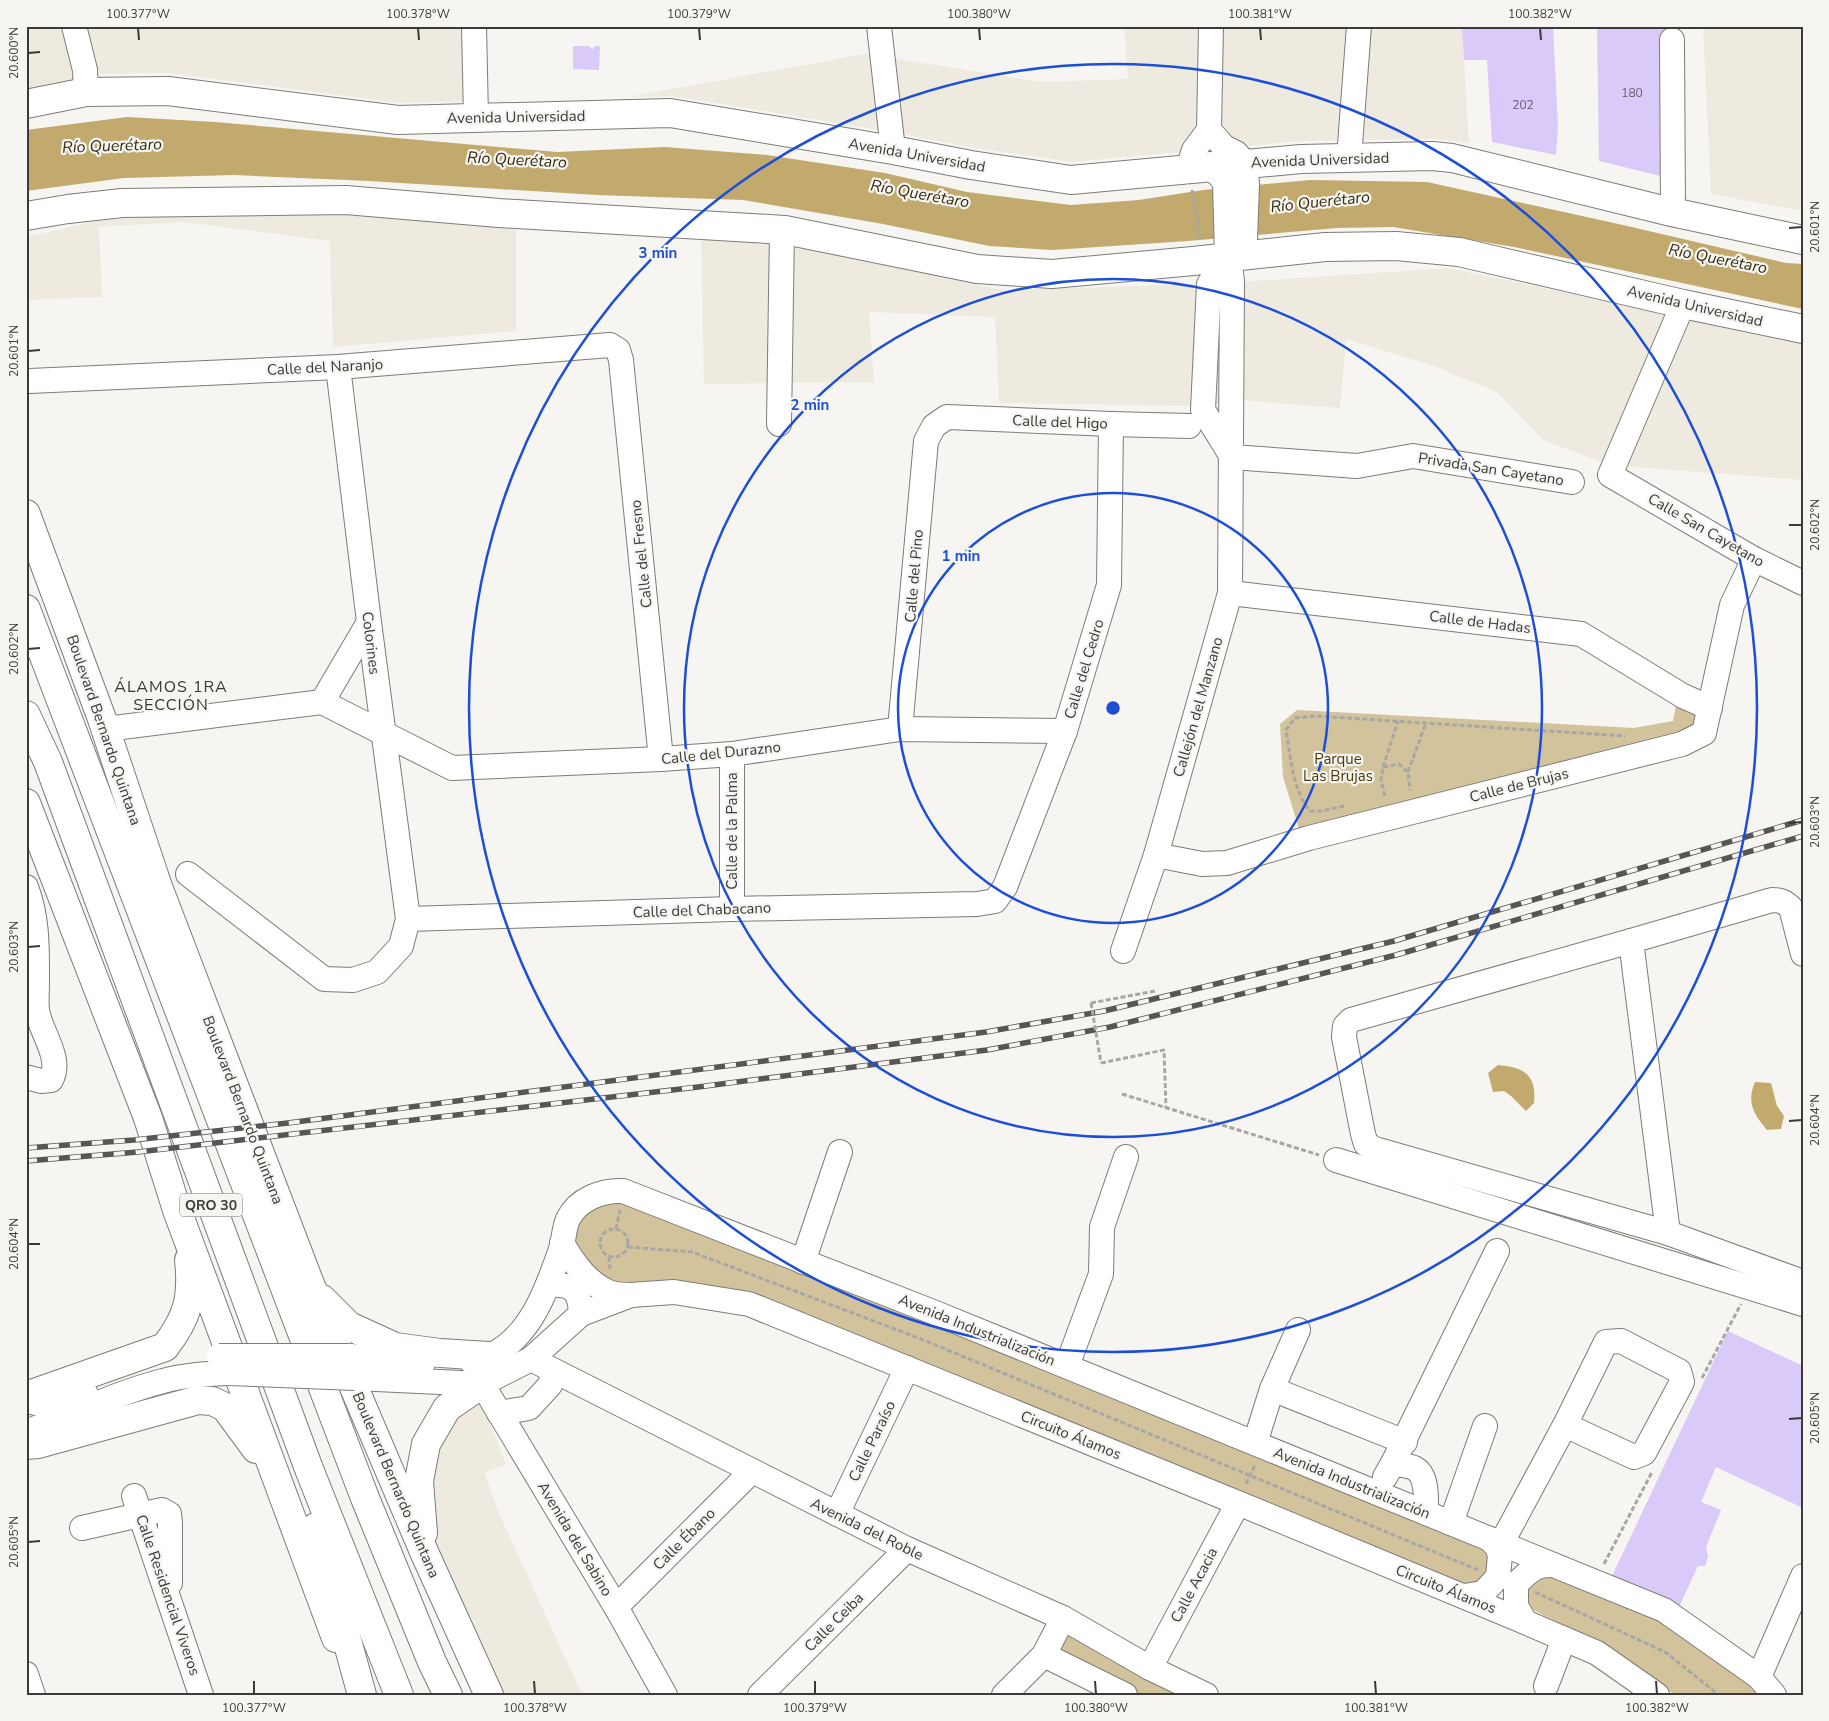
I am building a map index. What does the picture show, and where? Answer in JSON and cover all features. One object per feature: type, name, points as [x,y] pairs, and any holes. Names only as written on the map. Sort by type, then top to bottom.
[{"type":"main road","name":"Avenida Universidad","points":[[26,104],[86,92],[168,91],[398,120],[670,113],[893,150],[970,165],[1071,180],[1218,176],[1301,159],[1432,156],[1452,158],[1673,212],[1803,240]]},
{"type":"main road","points":[[1218,176],[1242,244]]},
{"type":"main road","name":"Avenida Universidad","points":[[26,216],[122,203],[346,200],[499,213],[782,230],[978,268],[1052,274],[1194,262],[1242,244],[1325,247],[1396,246],[1459,252],[1683,304],[1803,329]]},
{"type":"main road","name":"Boulevard Bernardo Quintana","points":[[26,514],[106,729],[157,884],[310,1284],[425,1554],[489,1695]]},
{"type":"main road","name":"Boulevard Bernardo Quintana","points":[[26,609],[365,1498],[432,1662],[448,1695]]},
{"type":"main road","name":"QRO 30","points":[[26,715],[48,762],[309,1469],[399,1695]]},
{"type":"main road","points":[[26,803],[148,1118],[177,1210],[357,1695]]},
{"type":"main road","points":[[157,884],[159,914],[187,1003],[191,1038]]},
{"type":"main road","points":[[26,1396],[165,1347],[178,1329],[188,1307],[191,1284],[189,1261],[177,1210]]},
{"type":"main road","points":[[310,1284],[328,1306],[349,1326],[395,1347],[440,1353],[490,1356]]},
{"type":"main road","points":[[425,1554],[419,1481],[426,1444],[447,1408],[482,1384]]},
{"type":"main road","points":[[26,1445],[38,1444],[198,1400],[212,1401],[225,1407],[274,1472]]},
{"type":"main road","points":[[309,1469],[310,1501],[317,1532],[362,1695]]},
{"type":"street","points":[[74,26],[85,70],[86,92]]},
{"type":"street","points":[[474,26],[476,118]]},
{"type":"street","points":[[879,26],[893,150]]},
{"type":"street","points":[[1209,130],[1224,147],[1236,153],[1218,176],[1194,150],[1209,130],[1211,26]]},
{"type":"street","points":[[1349,158],[1359,26]]},
{"type":"street","points":[[1672,40],[1673,212]]},
{"type":"street","points":[[779,424],[782,230]]},
{"type":"street","name":"Callejón del Manzano","points":[[1123,951],[1156,855],[1230,593],[1232,282],[1242,244]]},
{"type":"street","name":"Calle San Cayetano","points":[[1683,304],[1610,475],[1754,559],[1803,583]]},
{"type":"street","name":"Calle del Naranjo","points":[[30,381],[338,367],[610,346],[618,350]]},
{"type":"street","name":"Calle del Fresno","points":[[618,350],[621,360],[661,759]]},
{"type":"street","name":"Colorines","points":[[338,367],[368,622],[408,919]]},
{"type":"street","name":"Calle del Higo","points":[[934,426],[947,417],[1189,426]]},
{"type":"street","name":"Calle del Cedro","points":[[995,901],[1005,887],[1065,731],[1109,585],[1111,424]]},
{"type":"street","name":"Calle del Pino","points":[[900,728],[926,441],[934,426]]},
{"type":"street","name":"Privada San Cayetano","points":[[1232,457],[1357,466],[1413,456],[1572,482]]},
{"type":"street","name":"Calle de Brujas","points":[[1156,855],[1202,864],[1226,863],[1309,838],[1682,744],[1704,733],[1732,605],[1754,559]]},
{"type":"street","name":"Calle de Hadas","points":[[1230,593],[1581,634],[1683,696],[1710,708]]},
{"type":"street","points":[[106,729],[322,702],[368,622]]},
{"type":"street","name":"Calle del Durazno","points":[[322,702],[452,768],[732,754],[900,728],[1065,731]]},
{"type":"street","name":"Calle de la Palma","points":[[732,754],[732,908]]},
{"type":"street","points":[[188,874],[324,979],[353,980],[377,972],[401,946],[408,919]]},
{"type":"street","points":[[26,887],[33,903],[38,941],[37,1011],[54,1062],[55,1072],[50,1080],[41,1081],[26,1078]]},
{"type":"street","points":[[1803,954],[1791,908],[1779,900],[1772,900],[1351,1020],[1345,1026],[1344,1037],[1366,1144],[1375,1149],[1668,1233],[1803,1282]]},
{"type":"street","name":"Calle del Chabacano","points":[[408,919],[732,908],[977,904],[995,901]]},
{"type":"street","points":[[1631,941],[1668,1233]]},
{"type":"street","points":[[26,1034],[37,1011]]},
{"type":"street","points":[[804,1262],[840,1152]]},
{"type":"street","points":[[1066,1366],[1101,1274],[1102,1227],[1126,1157]]},
{"type":"street","points":[[1336,1160],[1803,1304]]},
{"type":"street","name":"Avenida Industrialización","points":[[353,1367],[455,1366],[490,1356],[504,1347],[522,1332],[548,1285],[568,1219],[586,1200],[611,1190],[623,1192],[934,1312],[1664,1610],[1759,1677],[1774,1695]]},
{"type":"street","points":[[562,1243],[573,1263],[597,1285],[613,1294],[631,1295]]},
{"type":"street","points":[[1375,1492],[1405,1442],[1497,1251]]},
{"type":"street","points":[[548,1285],[562,1284],[573,1290],[580,1299],[581,1314]]},
{"type":"street","name":"Circuito Álamos","points":[[482,1384],[531,1359],[581,1314],[631,1295],[674,1292],[750,1304],[1525,1622],[1596,1653],[1657,1695]]},
{"type":"street","points":[[1259,1445],[1272,1389],[1298,1330]]},
{"type":"street","points":[[1525,1622],[1516,1606],[1507,1581],[1496,1547],[1496,1541],[1565,1425],[1606,1342],[1621,1341],[1679,1371],[1682,1382],[1644,1453],[1634,1457],[1565,1425]]},
{"type":"street","name":"Avenida del Roble","points":[[531,1359],[907,1549],[1063,1618],[1150,1668],[1206,1695]]},
{"type":"street","points":[[26,1402],[51,1404],[67,1402],[160,1365],[353,1367],[482,1384]]},
{"type":"street","points":[[26,1432],[115,1397],[163,1381],[199,1375],[224,1365]]},
{"type":"street","name":"Calle Paraíso","points":[[837,1514],[907,1368]]},
{"type":"street","points":[[499,1413],[529,1408],[550,1385],[554,1371]]},
{"type":"street","name":"Avenida del Sabino","points":[[482,1384],[616,1607],[661,1694]]},
{"type":"street","points":[[1272,1389],[1405,1442]]},
{"type":"street","points":[[1451,1523],[1485,1426]]},
{"type":"street","points":[[1393,1464],[1415,1468],[1423,1478],[1426,1513]]},
{"type":"street","name":"Calle Ébano","points":[[616,1607],[752,1471]]},
{"type":"street","name":"Calle Acacia","points":[[1150,1668],[1238,1503]]},
{"type":"street","name":"Calle Residencial Viveros","points":[[82,1528],[137,1505],[201,1695]]},
{"type":"street","name":"Calle Ceiba","points":[[760,1695],[907,1549]]},
{"type":"street","points":[[1464,1596],[1484,1593],[1534,1567],[1553,1565]]},
{"type":"street","points":[[1759,1677],[1803,1576]]},
{"type":"street","points":[[1004,1695],[1044,1655],[1063,1618]]},
{"type":"street","points":[[1546,1686],[1564,1639]]},
{"type":"street","points":[[1044,1655],[1125,1695]]},
{"type":"street","points":[[26,1674],[33,1695]]},
{"type":"path","points":[[1201,244],[1218,176]]},
{"type":"path","points":[[1349,805],[1322,811],[1310,811],[1302,802],[1293,776],[1286,730],[1295,718],[1316,716],[1632,737],[1613,741]]},
{"type":"path","points":[[1385,796],[1381,780],[1383,767],[1398,722]]},
{"type":"path","points":[[1402,792],[1410,790],[1408,772],[1426,723]]},
{"type":"path","points":[[1383,767],[1399,764],[1408,772]]},
{"type":"path","points":[[1376,798],[1393,794]]},
{"type":"path","points":[[1155,991],[1091,1003],[1101,1063],[1164,1050],[1166,1108]]},
{"type":"path","points":[[1122,1094],[1336,1160]]},
{"type":"path","points":[[614,1207],[620,1207]]},
{"type":"path","points":[[616,1229],[624,1232],[628,1239],[628,1247],[624,1254],[617,1258],[609,1257],[603,1253],[600,1247],[600,1240],[609,1230],[616,1229]]},
{"type":"path","points":[[628,1247],[692,1252],[921,1339],[1507,1581],[1665,1652],[1719,1695]]},
{"type":"path","points":[[1238,1503],[1250,1476],[1259,1445]]},
{"type":"shaded area","points":[[26,26],[474,26],[476,101],[399,103],[169,73],[85,74],[26,104]]},
{"type":"shaded area","points":[[1124,26],[1462,26],[1469,143],[1433,139],[1300,141],[1072,162],[974,148],[891,132],[672,96],[628,97],[865,54],[1041,82],[1128,79]]},
{"type":"shaded area","points":[[1703,26],[1803,26],[1803,211],[1711,194]]},
{"type":"shaded area","points":[[264,206],[516,226],[516,331],[333,347],[330,241],[184,222],[99,227],[102,297],[26,300],[26,237],[97,221]]},
{"type":"shaded area","points":[[701,237],[855,255],[1001,290],[1209,284],[1449,268],[1803,343],[1803,480],[1610,465],[1543,440],[1497,392],[1434,366],[1346,339],[1340,408],[1240,400],[1197,406],[999,403],[995,317],[869,312],[874,382],[704,384]]},
{"type":"shaded area","points":[[475,1389],[506,1465],[484,1472],[498,1511],[582,1695],[489,1695],[425,1554],[426,1444]]},
{"type":"green space","name":"Parque Las Brujas","points":[[1680,684],[1687,687],[1703,730],[1301,835],[1283,777],[1280,724],[1297,710],[1634,728],[1673,721]]},
{"type":"green space","points":[[617,1200],[967,1337],[1491,1550],[1493,1575],[1470,1587],[755,1295],[627,1286],[584,1274],[573,1237],[577,1224],[591,1208]]},
{"type":"green space","points":[[1542,1572],[1659,1619],[1751,1685],[1760,1695],[1675,1695],[1602,1644],[1521,1604],[1521,1586]]},
{"type":"green space","points":[[1063,1618],[1206,1695],[1125,1695],[1044,1655]]},
{"type":"water","name":"Río Querétaro","points":[[127,117],[215,122],[557,152],[665,147],[767,155],[885,173],[967,192],[1071,205],[1139,200],[1203,190],[1310,180],[1427,182],[1786,263],[1803,264],[1803,309],[1514,247],[1393,227],[1337,228],[1052,250],[989,246],[883,224],[743,200],[597,195],[234,175],[124,178],[26,191],[26,130]]},
{"type":"water","points":[[1498,1065],[1515,1068],[1527,1074],[1531,1079],[1534,1103],[1526,1111],[1504,1091],[1493,1092],[1488,1073]]},
{"type":"water","points":[[1755,1082],[1771,1083],[1777,1106],[1784,1116],[1781,1129],[1767,1130],[1758,1119],[1751,1102],[1752,1089]]},
{"type":"building","points":[[1462,26],[1553,26],[1558,126],[1556,155],[1492,142],[1487,60],[1464,60]]},
{"type":"building","points":[[1597,26],[1664,26],[1669,178],[1599,161]]},
{"type":"building","points":[[573,46],[590,46],[590,48],[594,49],[594,46],[600,46],[599,70],[573,69]]},
{"type":"building","points":[[1728,1331],[1803,1366],[1803,1508],[1716,1467],[1701,1502],[1721,1510],[1706,1547],[1708,1556],[1705,1566],[1698,1566],[1679,1607],[1612,1576]]},
{"type":"railway","points":[[26,1148],[134,1140],[288,1123],[986,1032],[1104,1011],[1394,941],[1803,820]]},
{"type":"railway","points":[[26,1161],[138,1152],[698,1087],[987,1050],[1110,1027],[1396,955],[1803,836]]},
{"type":"district","name":"ÁLAMOS 1RA SECCIÓN","points":[[171,695]]}]
